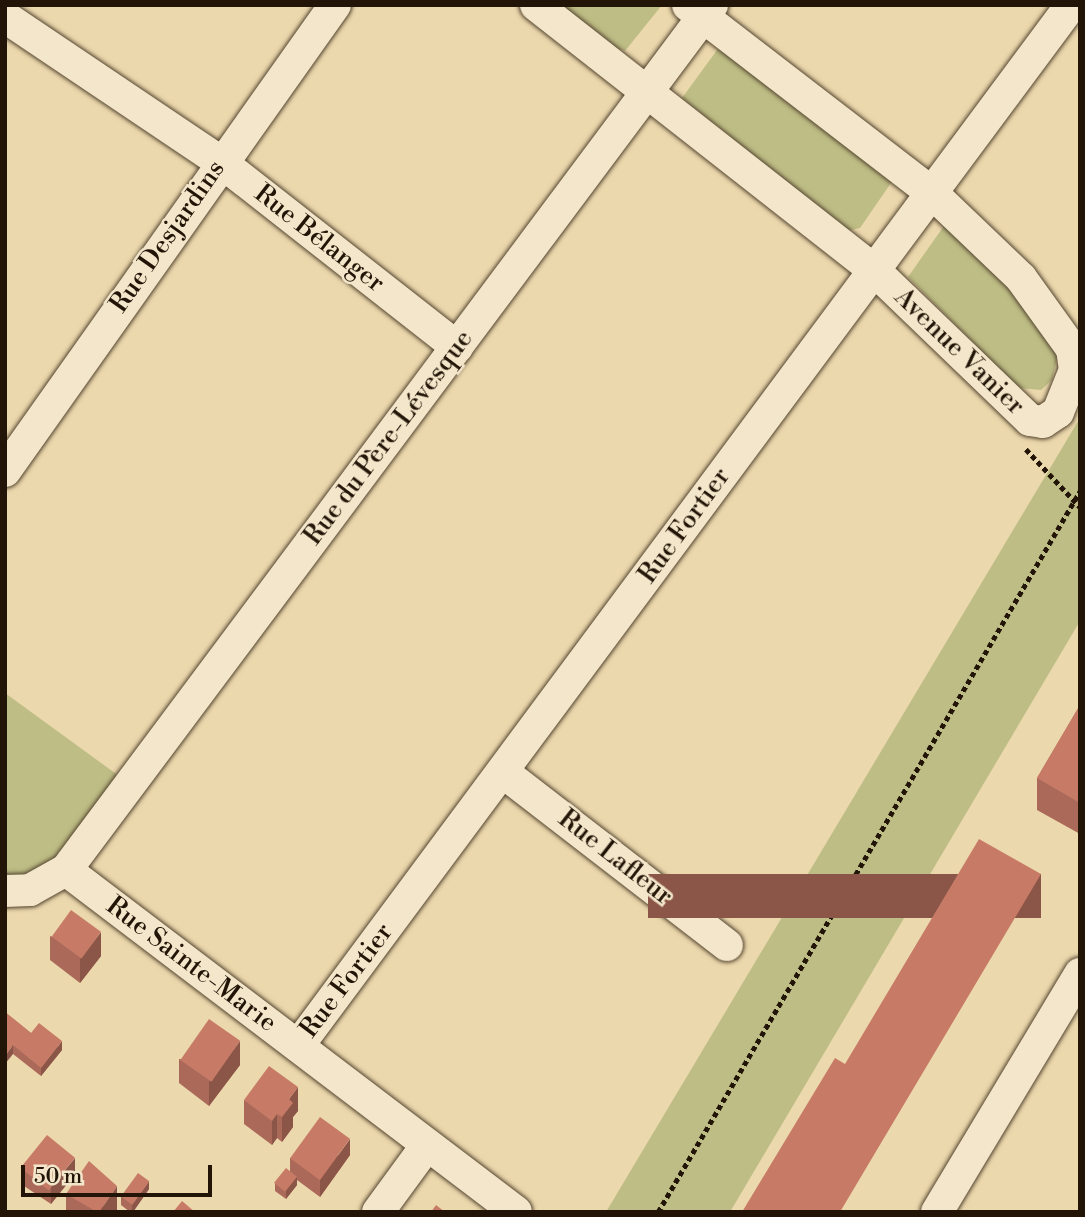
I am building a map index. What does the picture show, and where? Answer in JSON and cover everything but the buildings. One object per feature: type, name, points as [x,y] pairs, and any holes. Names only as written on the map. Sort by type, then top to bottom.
[{"type":"street","name":"Rue Desjardins","points":[[5,471],[221,162],[335,5]]},
{"type":"street","name":"Avenue Vanier","points":[[536,5],[874,270],[1030,420],[1044,422],[1058,412],[1075,370],[1072,349],[1021,278],[932,193],[701,9]]},
{"type":"street","name":"Rue Fortier","points":[[298,1046],[1072,5]]},
{"type":"street","name":"Rue du Père-Lévesque","points":[[66,870],[647,93],[701,9]]},
{"type":"street","name":"Rue Bélanger","points":[[5,17],[221,162],[457,346]]},
{"type":"street","name":"Rue Lafleur","points":[[503,772],[727,945]]},
{"type":"street","points":[[5,891],[30,890],[66,870]]},
{"type":"street","name":"Rue Sainte-Marie","points":[[66,870],[516,1212]]},
{"type":"street","points":[[937,1212],[1080,974]]},
{"type":"street","points":[[378,1212],[427,1145]]},
{"type":"path","points":[[1030,420],[1025,448],[1080,507]]},
{"type":"path","points":[[658,1212],[1080,491]]},
{"type":"shaded area","points":[[561,5],[662,5],[625,51],[615,48]]},
{"type":"shaded area","points":[[720,46],[893,180],[860,228],[847,231],[682,98]]},
{"type":"shaded area","points":[[946,223],[996,264],[1058,354],[1052,380],[1041,390],[1019,388],[908,277]]},
{"type":"shaded area","points":[[1080,418],[1080,621],[730,1212],[606,1212]]},
{"type":"shaded area","points":[[5,693],[130,784],[66,870],[5,891]]}]
